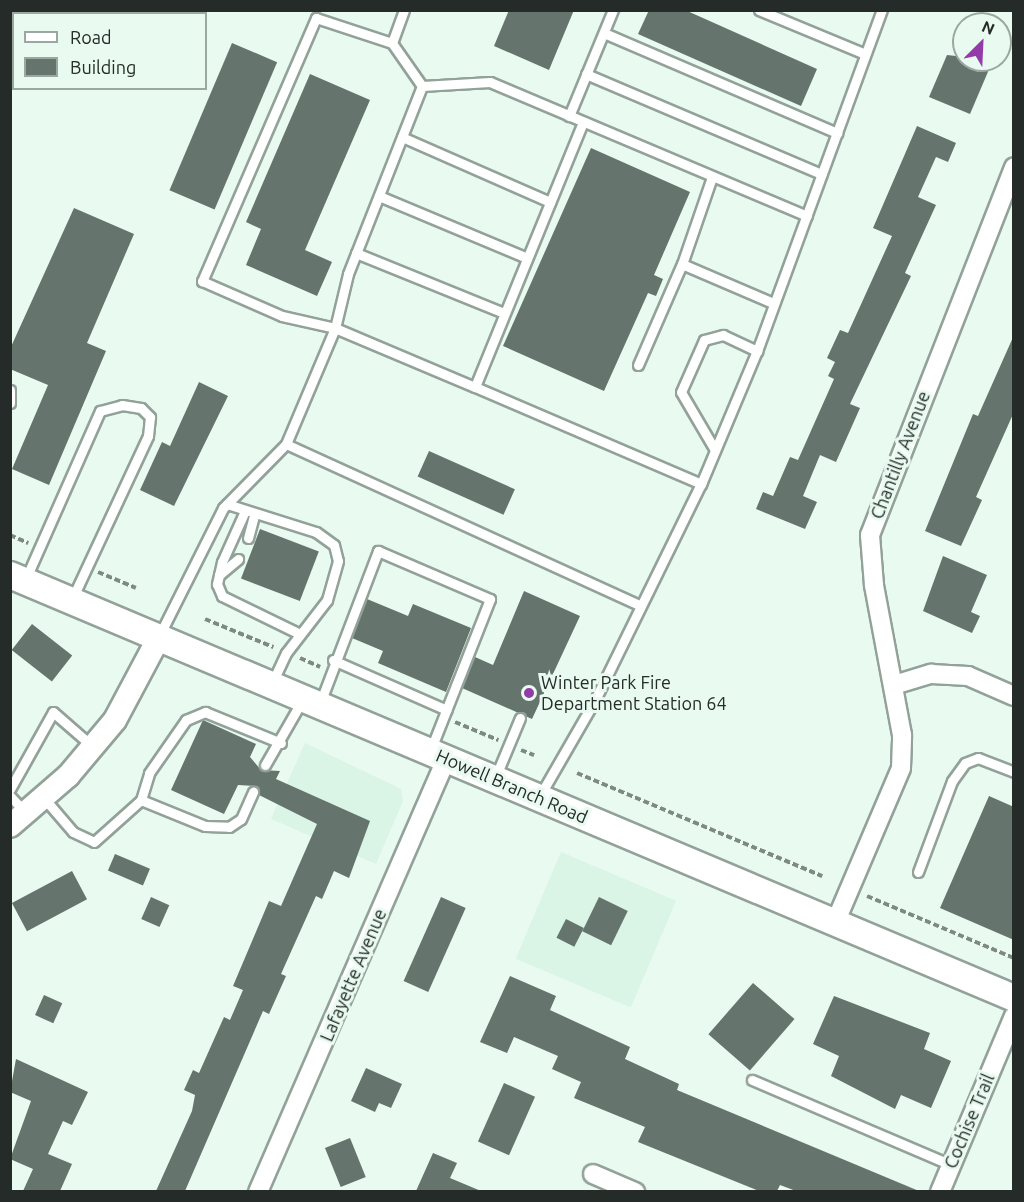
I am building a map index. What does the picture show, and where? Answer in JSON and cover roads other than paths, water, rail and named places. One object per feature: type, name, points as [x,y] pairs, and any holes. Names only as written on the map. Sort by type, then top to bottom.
[{"type":"main road","name":"Howell Branch Road","points":[[18,578],[158,639],[495,778],[1014,998]]},
{"type":"street","name":"Chantilly Avenue","points":[[835,923],[901,768],[903,735],[874,585],[870,535],[1014,167]]},
{"type":"street","points":[[16,812],[43,797],[94,747],[116,720],[158,639]]},
{"type":"street","points":[[894,685],[931,674],[968,676],[1014,696]]},
{"type":"street","name":"Lafayette Avenue","points":[[258,1191],[438,755]]},
{"type":"street","name":"Cochise Trail","points":[[939,1191],[1014,1017]]},
{"type":"street","points":[[593,1174],[635,1191]]},
{"type":"lane","points":[[392,43],[404,10]]},
{"type":"lane","points":[[569,116],[613,10]]},
{"type":"lane","points":[[759,10],[865,54]]},
{"type":"lane","points":[[539,797],[595,700],[640,604],[701,484],[758,351],[773,303],[882,10]]},
{"type":"lane","points":[[422,86],[392,43],[316,18],[202,281],[282,316],[335,328],[701,484]]},
{"type":"lane","points":[[604,33],[837,133]]},
{"type":"lane","points":[[586,74],[822,174]]},
{"type":"lane","points":[[422,86],[490,82],[807,216]]},
{"type":"lane","points":[[158,639],[227,504],[286,444],[335,328],[356,253],[422,86]]},
{"type":"lane","points":[[475,387],[583,122]]},
{"type":"lane","points":[[402,137],[550,202]]},
{"type":"lane","points":[[638,365],[682,264],[712,177]]},
{"type":"lane","points":[[379,196],[527,258]]},
{"type":"lane","points":[[356,253],[504,313]]},
{"type":"lane","points":[[682,264],[773,303]]},
{"type":"lane","points":[[714,450],[681,399],[686,381],[704,340],[723,335],[758,351]]},
{"type":"lane","points":[[10,390],[10,403]]},
{"type":"lane","points":[[18,578],[100,411],[122,405],[141,408],[150,417],[148,436],[71,601]]},
{"type":"lane","points":[[286,444],[640,604]]},
{"type":"lane","points":[[227,504],[244,513],[275,516],[334,545],[338,574],[323,605],[300,634],[271,686]]},
{"type":"lane","points":[[244,513],[219,574],[222,596],[300,634]]},
{"type":"lane","points":[[248,538],[254,515]]},
{"type":"lane","points":[[265,765],[311,702],[333,660],[378,551],[490,599],[447,710],[438,755]]},
{"type":"lane","points":[[219,574],[238,559]]},
{"type":"lane","points":[[333,660],[447,710]]},
{"type":"lane","points":[[10,789],[53,712],[94,747]]},
{"type":"lane","points":[[43,797],[73,832],[94,842],[141,800],[148,773],[186,720],[206,712],[281,743]]},
{"type":"lane","points":[[495,778],[520,718]]},
{"type":"lane","points":[[918,872],[952,781],[966,764],[978,758],[1014,772]]},
{"type":"lane","points":[[141,800],[205,826],[229,828],[242,819],[254,792]]},
{"type":"lane","points":[[752,1080],[951,1166]]},
{"type":"place","name":"Winter Park Fire Department Station 64","points":[[529,693]]}]
